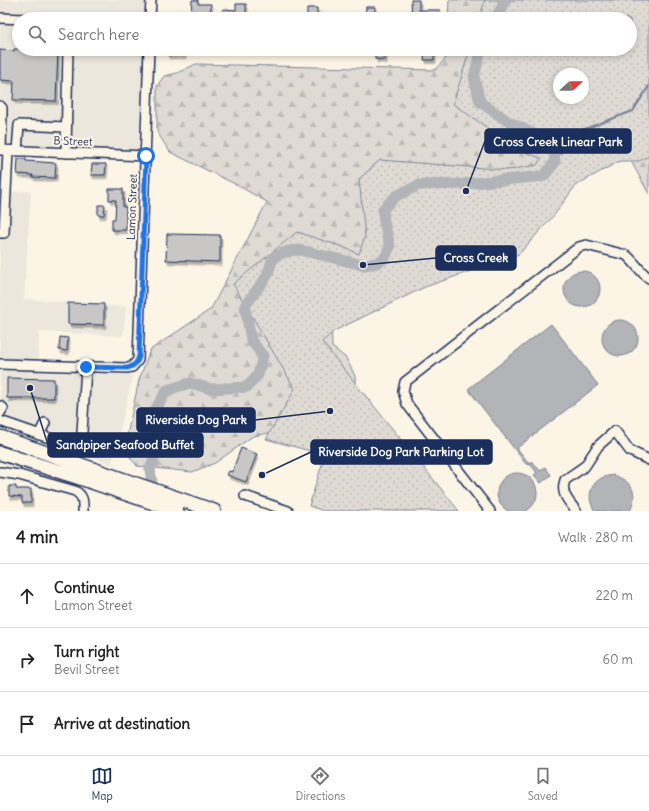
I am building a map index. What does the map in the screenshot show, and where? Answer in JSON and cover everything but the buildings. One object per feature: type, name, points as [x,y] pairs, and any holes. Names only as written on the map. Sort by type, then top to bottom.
[{"type":"highway","points":[[0,437],[113,482],[177,511]]},
{"type":"highway","points":[[0,453],[113,482],[209,509]]},
{"type":"street","points":[[150,0],[150,12]]},
{"type":"street","points":[[0,18],[12,18]]},
{"type":"street","points":[[66,153],[68,56]]},
{"type":"street","name":"Lamon Street","points":[[86,367],[128,368],[136,364],[139,356],[149,56]]},
{"type":"street","points":[[0,106],[2,108],[7,151],[3,190],[4,233],[0,233]]},
{"type":"street","points":[[7,151],[19,125],[66,127]]},
{"type":"street","name":"B Street","points":[[7,151],[146,156]]},
{"type":"street","points":[[490,511],[407,404],[403,392],[405,382],[579,247],[586,245],[626,255],[644,275],[649,278]]},
{"type":"street","points":[[0,364],[86,367],[81,449],[0,421]]},
{"type":"street","points":[[0,406],[3,408],[0,413]]},
{"type":"street","points":[[39,435],[45,423]]},
{"type":"street","points":[[576,511],[564,496],[563,492],[565,480],[585,466],[598,446],[615,432],[630,451],[649,460]]},
{"type":"street","points":[[0,472],[29,477],[75,491],[82,496],[83,511]]},
{"type":"street","points":[[245,496],[288,511]]},
{"type":"shaded area","points":[[0,0],[146,0],[145,12],[12,12],[12,56],[144,56],[138,151],[0,144]]},
{"type":"shaded area","points":[[0,154],[12,154],[11,192],[31,191],[24,299],[126,307],[123,336],[39,332],[38,372],[133,375],[112,464],[0,428]]},
{"type":"shaded area","points":[[586,271],[595,276],[599,282],[599,296],[595,302],[586,307],[578,307],[569,302],[565,296],[564,285],[569,276],[575,272]]},
{"type":"shaded area","points":[[624,320],[633,325],[637,331],[637,345],[633,351],[624,356],[616,356],[607,351],[603,345],[602,334],[607,325],[613,321]]},
{"type":"shaded area","points":[[551,324],[598,385],[517,448],[528,462],[533,462],[540,471],[545,467],[551,475],[541,483],[534,475],[537,473],[531,465],[526,464],[468,389]]},
{"type":"shaded area","points":[[517,473],[525,475],[531,479],[537,493],[535,501],[531,507],[525,511],[509,511],[503,507],[499,501],[497,493],[499,485],[503,479],[509,475]]},
{"type":"shaded area","points":[[613,475],[625,481],[632,488],[634,499],[630,511],[595,511],[592,507],[590,498],[593,485],[600,479]]},
{"type":"green space","points":[[449,0],[649,0],[649,194],[631,161],[616,151],[331,315],[332,347],[346,358],[355,376],[355,396],[269,433],[253,436],[215,463],[192,472],[137,466],[124,449],[139,380],[150,350],[211,309],[267,202],[237,185],[170,152],[157,132],[157,86],[164,76],[177,73],[196,64],[435,70],[448,56],[637,56],[637,12],[448,12]]},
{"type":"green space","points":[[485,0],[649,0],[649,156],[639,161],[620,161],[576,185],[555,214],[519,254],[425,287],[334,331],[322,342],[459,511],[324,511],[309,506],[325,455],[266,439],[295,389],[233,284],[297,232],[343,247],[359,254],[365,236],[359,179],[380,160],[508,170],[537,165],[541,158],[521,151],[453,104],[468,56],[637,56],[637,12],[481,12]]},
{"type":"waterway","points":[[499,12],[506,0]]},
{"type":"waterway","points":[[156,511],[150,469],[154,459],[150,438],[155,424],[156,408],[167,390],[190,383],[211,389],[247,387],[258,375],[263,356],[251,340],[245,306],[267,276],[273,258],[279,254],[292,250],[300,250],[363,265],[377,263],[385,258],[390,246],[384,222],[383,209],[396,196],[419,185],[463,184],[544,176],[555,162],[554,153],[538,136],[509,122],[480,102],[474,77],[479,56]]},
{"type":"waterway","points":[[555,162],[566,144],[582,130],[633,111],[649,86]]},
{"type":"place","name":"Cross Creek Linear Park","points":[[466,191]]},
{"type":"place","name":"Cross Creek","points":[[363,265]]},
{"type":"place","name":"Sandpiper Seafood Buffet","points":[[30,388]]},
{"type":"place","name":"Riverside Dog Park","points":[[330,411]]},
{"type":"place","name":"Riverside Dog Park Parking Lot","points":[[262,475]]},
{"type":"route","points":[[86,367],[128,368],[136,364],[138,360],[146,156]]}]
